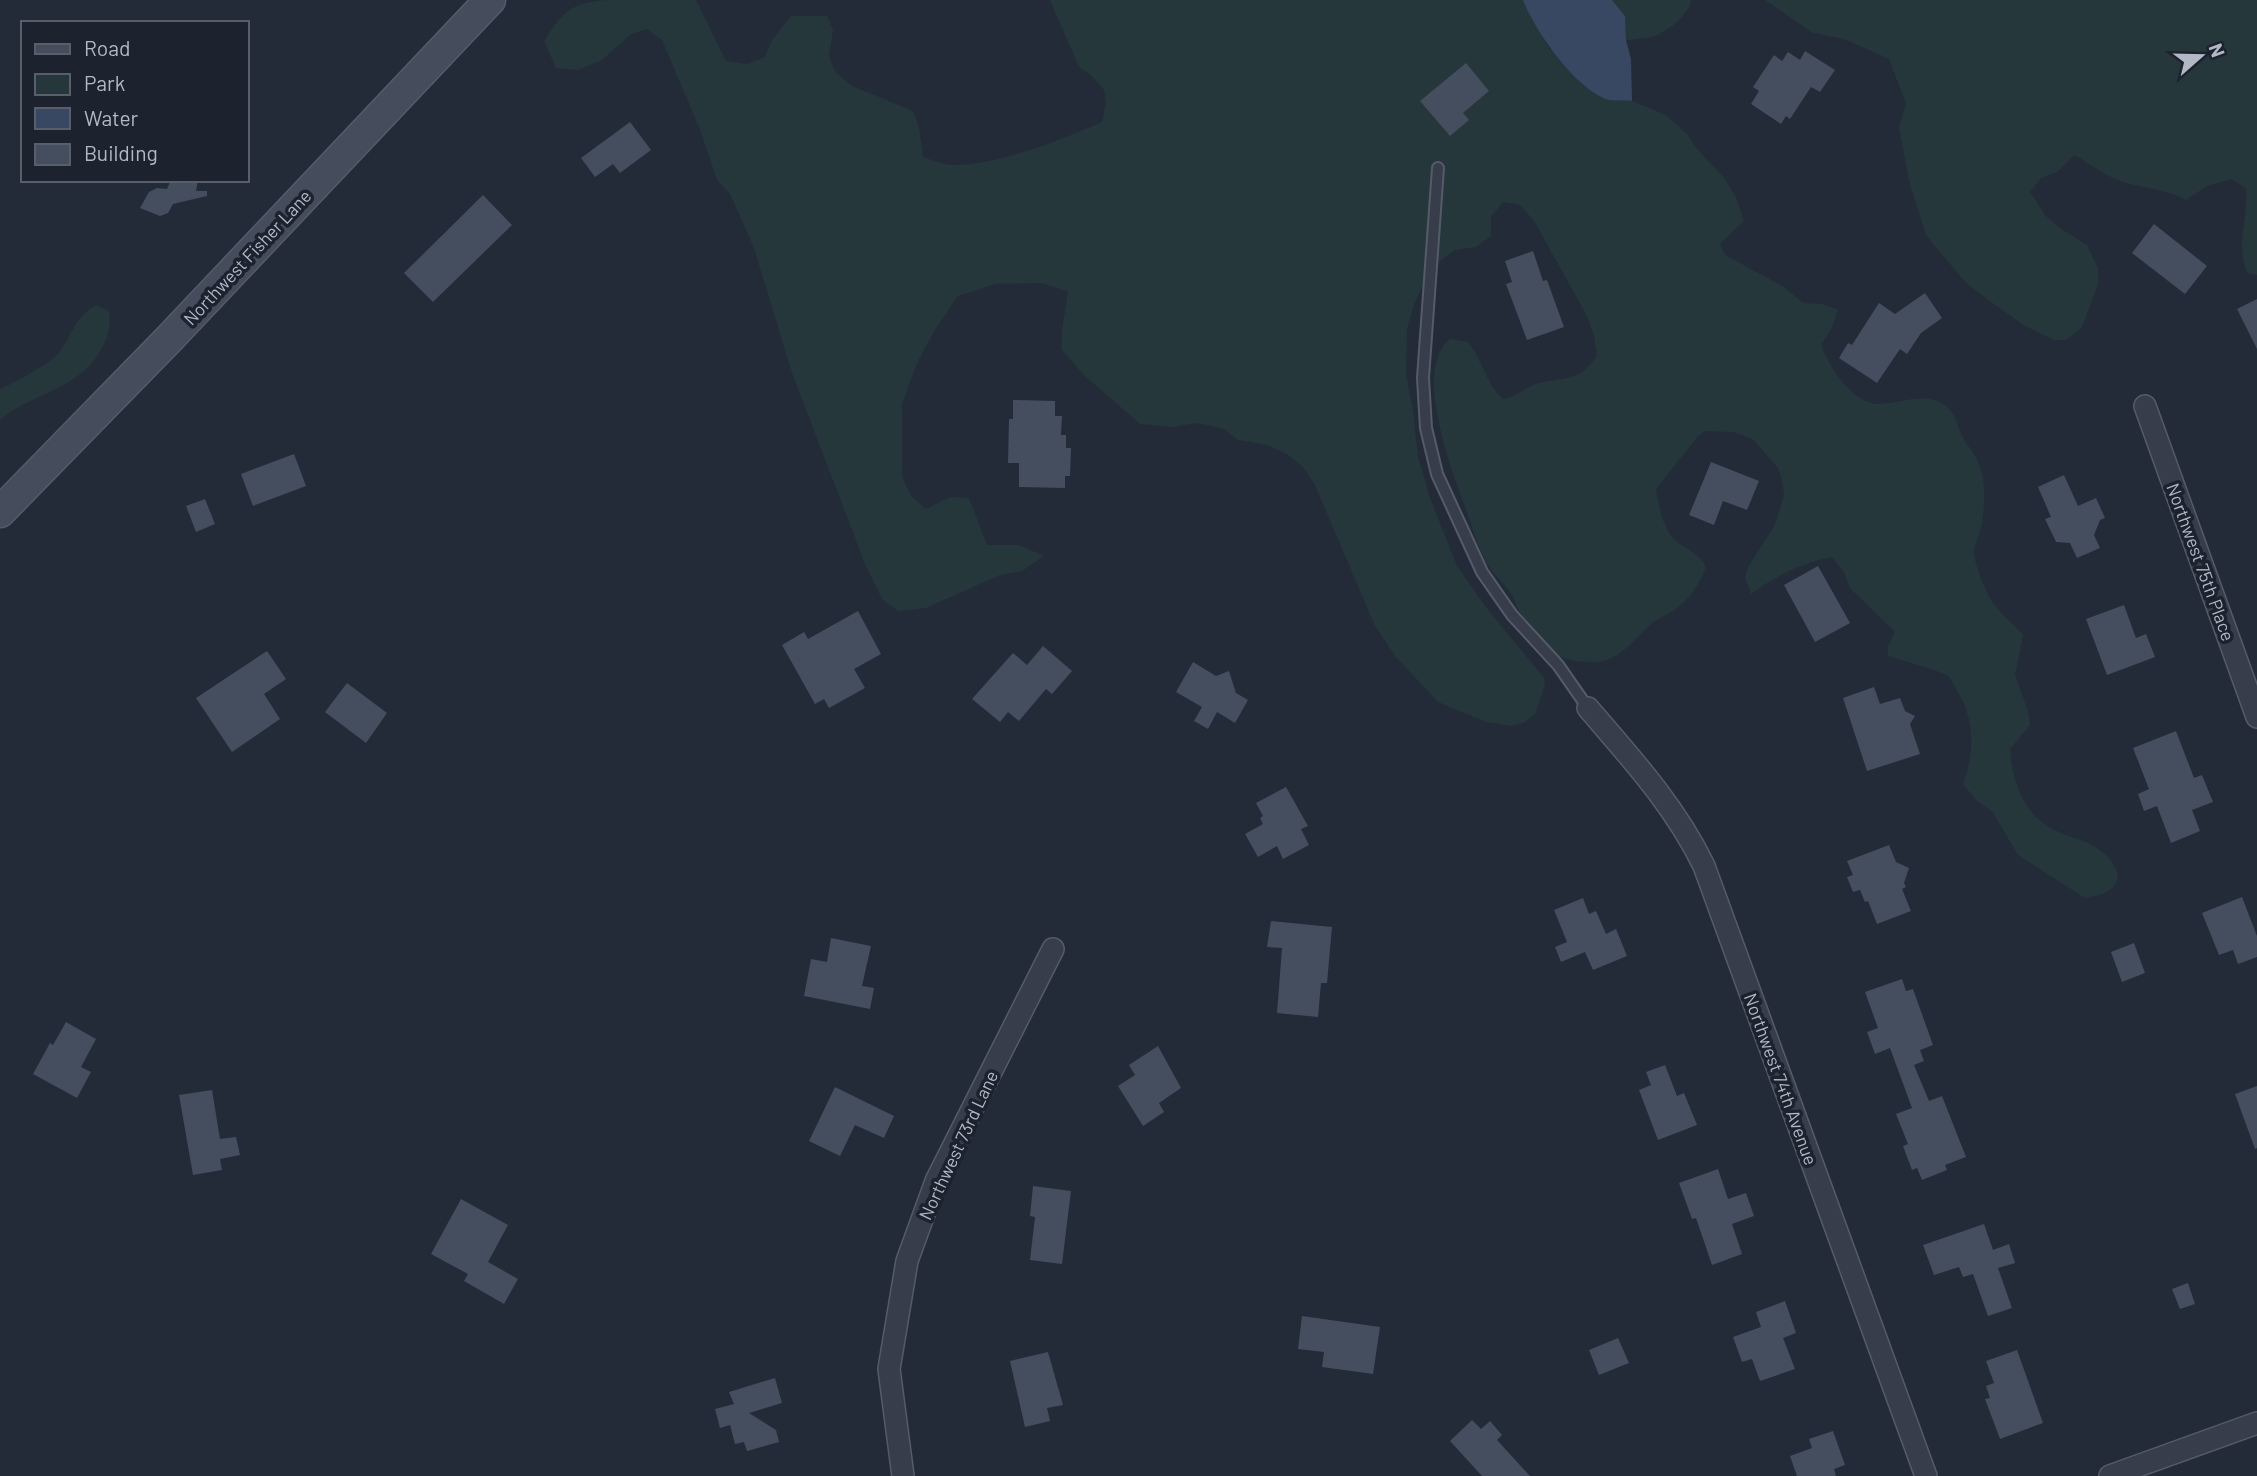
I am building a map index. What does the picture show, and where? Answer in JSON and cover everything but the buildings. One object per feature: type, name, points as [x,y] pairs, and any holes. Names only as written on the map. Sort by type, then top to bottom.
[{"type":"street","name":"Northwest Fisher Lane","points":[[0,512],[177,331],[490,0]]},
{"type":"street","name":"Northwest 75th Place","points":[[2145,406],[2257,717]]},
{"type":"street","name":"Northwest 74th Avenue","points":[[1588,708],[1661,795],[1688,833],[1704,866],[1926,1476]]},
{"type":"street","name":"Northwest 73rd Lane","points":[[903,1476],[889,1369],[907,1261],[936,1181],[1053,949]]},
{"type":"street","points":[[2110,1476],[2257,1423]]},
{"type":"lane","points":[[1438,167],[1423,378],[1426,428],[1437,474],[1482,572],[1512,615],[1558,665],[1588,708]]},
{"type":"green space","points":[[609,0],[696,0],[726,61],[747,64],[765,57],[772,40],[791,16],[827,16],[833,30],[829,57],[836,73],[852,86],[913,111],[919,127],[923,157],[951,165],[973,164],[1011,156],[1102,122],[1106,103],[1104,90],[1091,75],[1079,67],[1050,0],[1523,0],[1549,48],[1609,100],[1632,101],[1666,115],[1687,134],[1696,148],[1724,178],[1736,197],[1744,221],[1720,244],[1725,255],[1784,287],[1803,303],[1823,304],[1838,310],[1821,345],[1836,373],[1851,390],[1868,402],[1878,404],[1924,399],[1941,403],[1949,409],[1979,464],[1983,481],[1982,523],[1974,550],[1977,568],[1993,602],[2023,635],[2015,675],[2028,711],[2030,725],[2010,749],[2017,786],[2025,803],[2037,818],[2061,833],[2093,845],[2105,854],[2114,865],[2116,882],[2104,893],[2085,898],[2018,855],[1992,811],[1977,801],[1963,784],[1970,760],[1970,724],[1963,702],[1951,680],[1938,671],[1888,655],[1888,647],[1895,632],[1850,588],[1844,572],[1832,557],[1789,571],[1751,594],[1745,578],[1748,567],[1775,525],[1784,495],[1778,468],[1754,440],[1734,432],[1705,431],[1698,436],[1656,489],[1662,518],[1668,531],[1677,542],[1697,555],[1706,567],[1696,587],[1683,603],[1651,624],[1620,653],[1598,662],[1562,658],[1552,653],[1537,638],[1523,621],[1510,593],[1487,564],[1481,551],[1452,471],[1438,421],[1434,373],[1439,353],[1450,339],[1468,342],[1492,386],[1503,399],[1535,384],[1572,377],[1585,370],[1597,355],[1587,316],[1534,221],[1520,205],[1503,202],[1491,217],[1491,236],[1476,247],[1455,250],[1431,268],[1413,307],[1407,329],[1406,374],[1418,457],[1430,498],[1457,566],[1485,606],[1544,678],[1545,684],[1535,714],[1525,722],[1511,726],[1486,722],[1438,702],[1396,657],[1375,626],[1315,485],[1303,467],[1287,454],[1267,445],[1238,440],[1224,429],[1197,423],[1171,427],[1140,424],[1085,376],[1062,350],[1068,292],[1042,283],[995,284],[958,296],[917,363],[902,404],[902,476],[911,496],[926,509],[950,497],[969,498],[987,545],[1019,545],[1044,556],[1022,571],[1000,575],[926,608],[898,611],[882,599],[865,564],[792,373],[754,248],[730,194],[717,180],[699,127],[662,40],[647,29],[631,34],[602,60],[578,70],[556,68],[544,41],[557,22],[577,6]]},
{"type":"green space","points":[[1612,0],[1691,0],[1678,21],[1666,30],[1652,37],[1626,40],[1625,16]]},
{"type":"green space","points":[[1765,0],[2257,0],[2257,275],[2247,273],[2242,250],[2246,188],[2231,179],[2207,186],[2186,200],[2170,193],[2116,180],[2075,155],[2057,172],[2041,178],[2030,192],[2046,216],[2087,245],[2098,268],[2098,284],[2082,327],[2066,340],[2054,340],[2025,326],[1966,283],[1926,235],[1909,181],[1899,127],[1906,104],[1889,59],[1844,39],[1813,33]]},
{"type":"green space","points":[[96,305],[109,311],[109,328],[102,348],[89,366],[66,384],[25,403],[0,420],[0,389],[56,356],[79,320]]},
{"type":"water","points":[[1523,0],[1612,0],[1625,16],[1626,40],[1631,59],[1632,101],[1609,100],[1583,85],[1547,43]]}]
